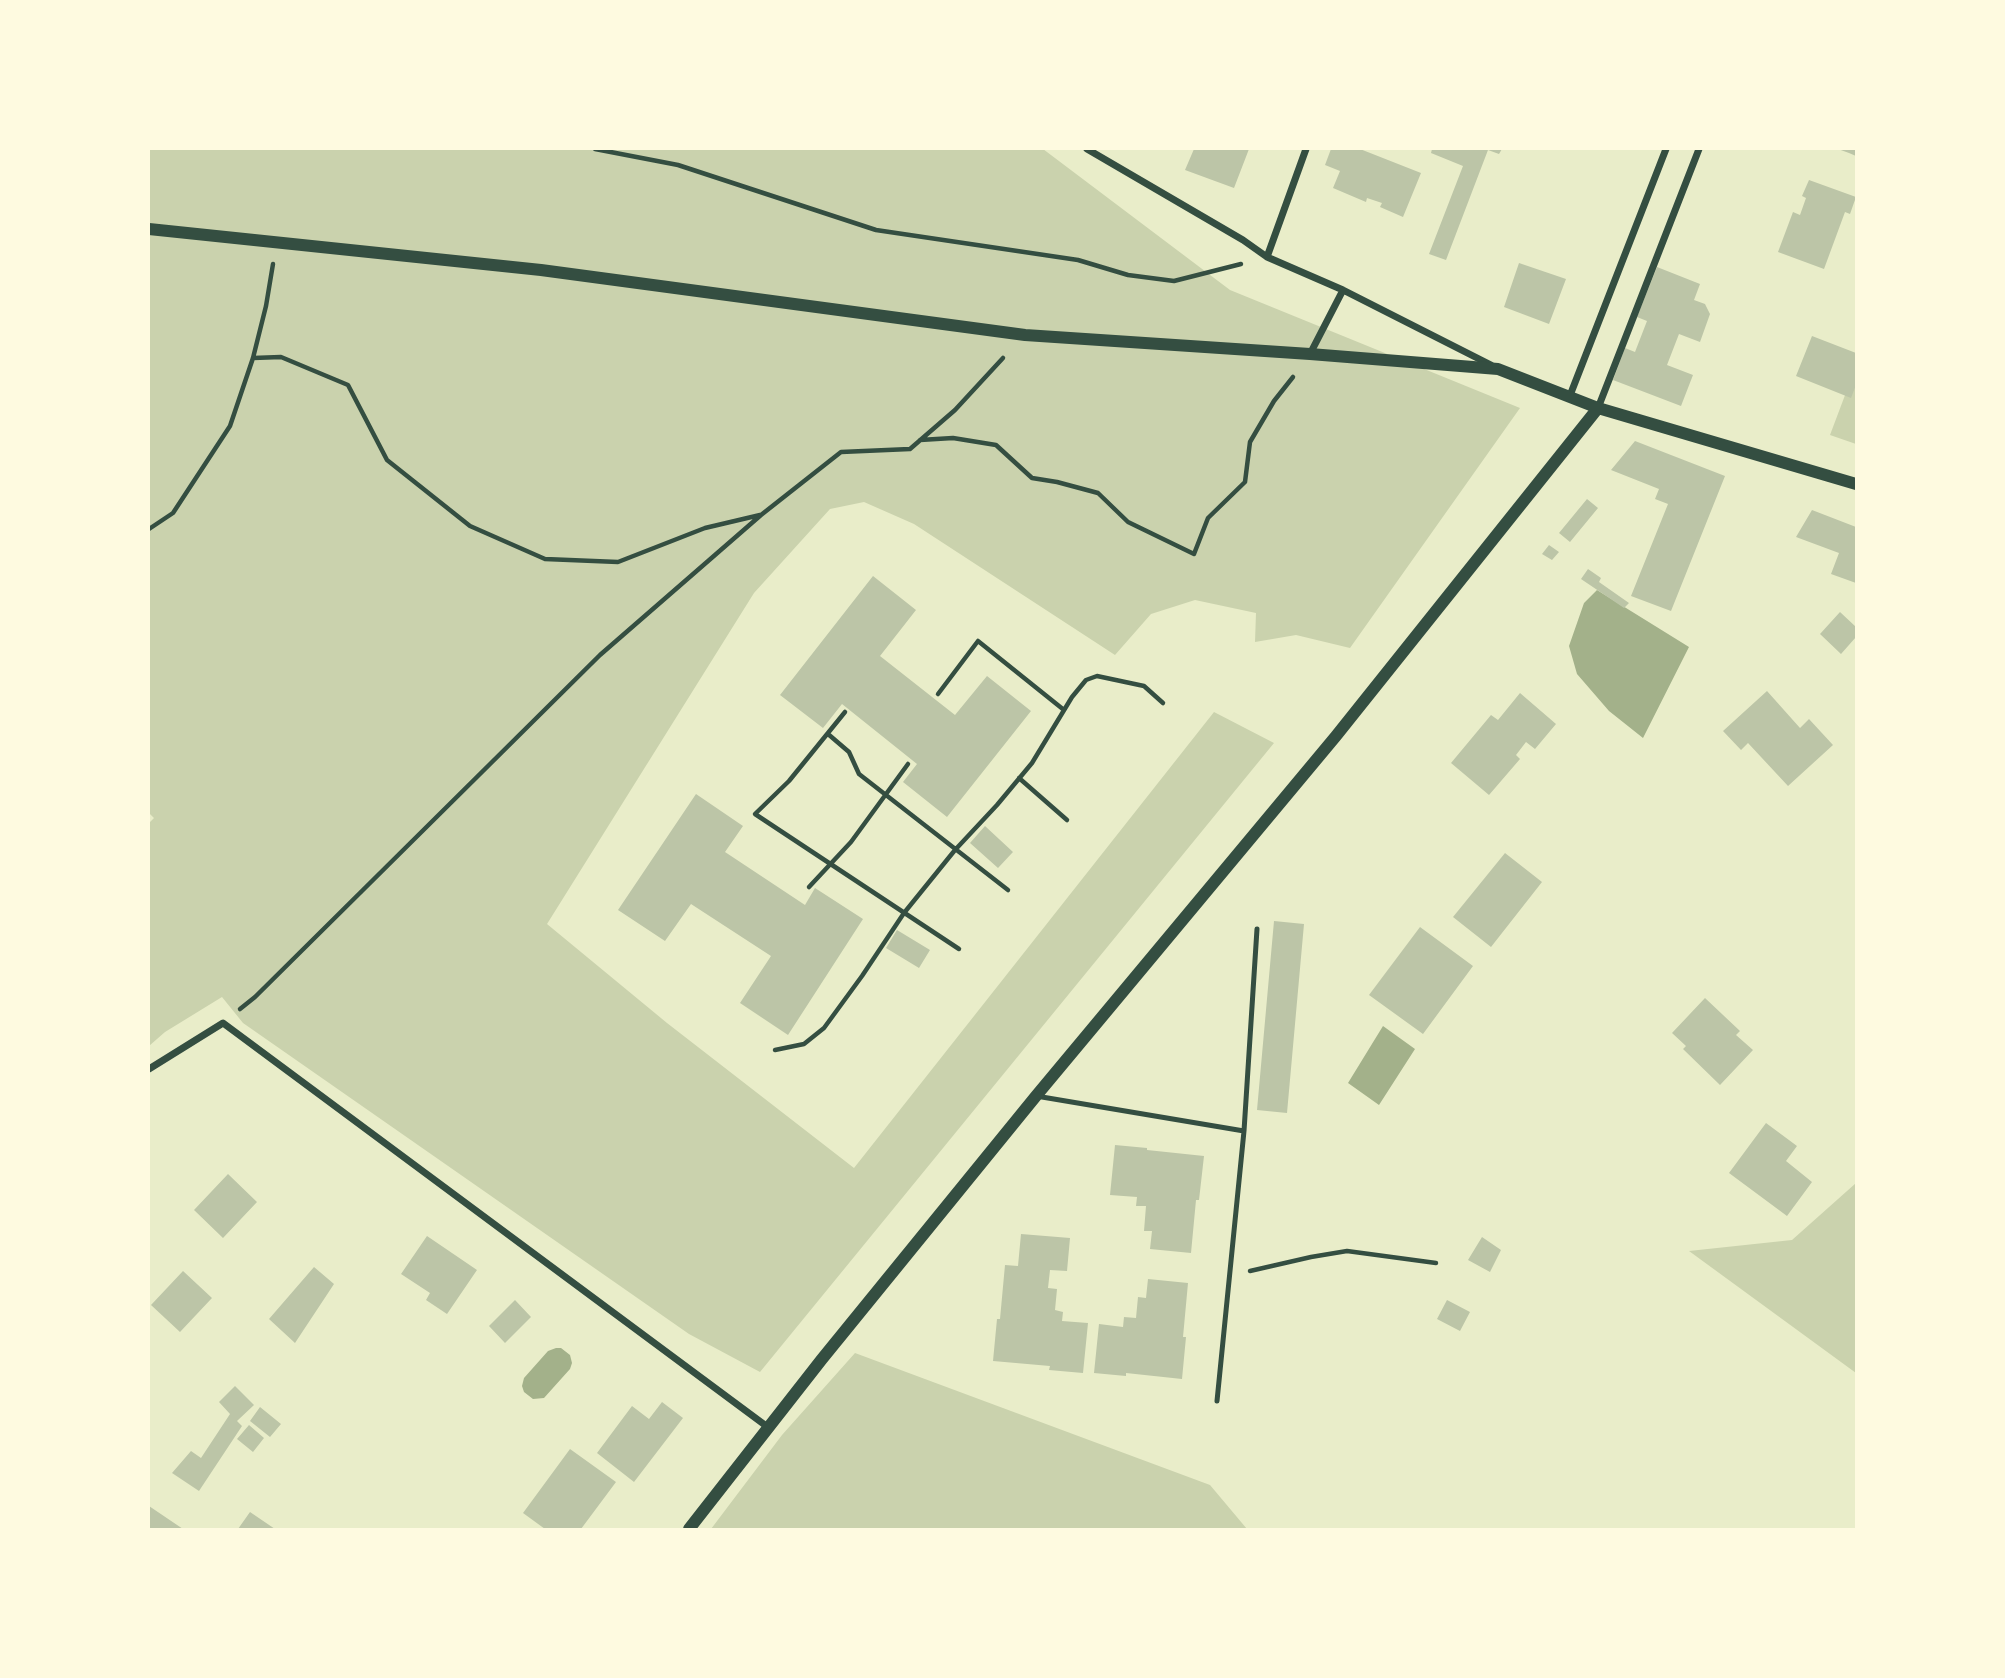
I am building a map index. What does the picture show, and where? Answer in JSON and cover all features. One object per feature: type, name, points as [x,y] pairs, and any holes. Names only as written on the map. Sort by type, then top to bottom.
[{"type":"street","points":[[1087,149],[1267,257],[1343,290],[1498,369],[1598,408],[1856,484]]},
{"type":"street","points":[[1267,257],[1306,149]]},
{"type":"street","points":[[1569,398],[1666,149]]},
{"type":"street","points":[[689,1529],[822,1359],[1036,1096],[1343,728],[1598,408],[1699,149]]},
{"type":"street","points":[[149,229],[541,270],[1025,335],[1498,369]]},
{"type":"street","points":[[1310,354],[1343,290]]},
{"type":"street","points":[[149,1069],[223,1023],[769,1428]]},
{"type":"lane","points":[[1217,1401],[1244,1131],[1257,929]]},
{"type":"lane","points":[[1036,1096],[1244,1131]]},
{"type":"path","points":[[595,149],[678,165],[876,230],[1078,261],[1128,275],[1174,281],[1246,262],[1255,248]]},
{"type":"path","points":[[149,529],[173,513],[230,426],[253,358],[266,306],[277,242]]},
{"type":"path","points":[[223,1023],[255,997],[600,655],[761,515],[841,452],[910,449],[955,410],[1025,335]]},
{"type":"path","points":[[919,440],[953,438],[996,445],[1031,478],[1098,493],[1128,522],[1194,554],[1208,518],[1245,482],[1250,442],[1274,401],[1310,354]]},
{"type":"path","points":[[253,358],[281,357],[348,385],[387,460],[470,526],[545,559],[618,562],[705,528],[761,515]]},
{"type":"path","points":[[938,694],[978,641],[1064,710]]},
{"type":"path","points":[[775,1050],[804,1044],[824,1028],[904,913],[1032,763],[1072,697],[1086,680],[1097,676],[1144,686],[1163,703]]},
{"type":"path","points":[[845,712],[789,781],[755,814],[959,949]]},
{"type":"path","points":[[828,734],[849,752],[859,774],[1008,891]]},
{"type":"path","points":[[808,887],[851,842],[908,764]]},
{"type":"path","points":[[1019,778],[1067,820]]},
{"type":"path","points":[[1230,1276],[1347,1251],[1436,1263]]},
{"type":"shaded area","points":[[149,149],[1043,149],[1230,290],[1520,408],[1350,648],[1296,635],[1255,642],[1256,613],[1195,600],[1151,614],[1115,655],[914,524],[864,502],[830,509],[754,593],[547,924],[667,1023],[854,1168],[1214,712],[1274,743],[760,1372],[689,1334],[243,1023],[222,997],[165,1032],[149,1046],[149,823],[154,818],[149,813]]},
{"type":"shaded area","points":[[1856,366],[1856,444],[1830,435]]},
{"type":"shaded area","points":[[1597,590],[1689,647],[1643,738],[1609,711],[1577,674],[1569,646],[1584,603]]},
{"type":"shaded area","points":[[1383,1026],[1415,1049],[1379,1105],[1348,1083]]},
{"type":"shaded area","points":[[1856,1183],[1856,1373],[1689,1251],[1792,1240]]},
{"type":"shaded area","points":[[561,1348],[570,1355],[570,1369],[544,1398],[533,1399],[524,1392],[524,1378],[548,1351]]},
{"type":"shaded area","points":[[855,1353],[1210,1485],[1247,1529],[711,1529],[782,1435]]},
{"type":"building","points":[[1194,149],[1249,149],[1234,188],[1185,170]]},
{"type":"building","points":[[1331,149],[1360,149],[1421,173],[1403,217],[1380,207],[1382,203],[1367,198],[1366,202],[1333,188],[1340,171],[1325,165]]},
{"type":"building","points":[[1432,149],[1502,149],[1499,154],[1488,150],[1446,260],[1429,254],[1463,166],[1431,153]]},
{"type":"building","points":[[1838,149],[1856,149],[1856,156],[1849,153]]},
{"type":"building","points":[[1809,180],[1856,197],[1850,214],[1845,212],[1824,269],[1778,252],[1793,212],[1800,215],[1806,198],[1802,196]]},
{"type":"building","points":[[1519,263],[1566,279],[1549,324],[1504,307]]},
{"type":"building","points":[[1657,267],[1700,284],[1694,300],[1705,304],[1710,314],[1700,342],[1679,334],[1667,365],[1693,375],[1681,406],[1613,380],[1625,348],[1635,352],[1647,321],[1637,317]]},
{"type":"building","points":[[1812,336],[1856,353],[1856,385],[1851,398],[1796,376]]},
{"type":"building","points":[[1635,441],[1725,476],[1671,611],[1631,596],[1668,504],[1655,499],[1659,489],[1611,470]]},
{"type":"building","points":[[1587,499],[1598,508],[1570,542],[1559,533]]},
{"type":"building","points":[[1812,510],[1856,527],[1856,583],[1831,574],[1839,553],[1796,537]]},
{"type":"building","points":[[1549,545],[1559,552],[1552,560],[1542,554]]},
{"type":"building","points":[[1588,569],[1601,578],[1599,582],[1629,603],[1624,608],[1581,579]]},
{"type":"building","points":[[873,576],[916,610],[880,656],[955,715],[987,676],[1031,711],[947,817],[903,782],[917,764],[842,704],[823,728],[780,695]]},
{"type":"building","points":[[1840,612],[1856,627],[1856,637],[1841,654],[1820,634]]},
{"type":"building","points":[[1767,691],[1800,728],[1809,719],[1833,745],[1788,786],[1748,743],[1741,750],[1723,731]]},
{"type":"building","points":[[1520,693],[1556,724],[1535,749],[1526,742],[1516,755],[1520,759],[1489,795],[1451,763],[1491,715],[1498,720]]},
{"type":"building","points":[[696,794],[743,826],[725,852],[805,905],[815,888],[863,919],[788,1035],[740,1003],[771,956],[691,904],[665,941],[618,910]]},
{"type":"building","points":[[985,826],[1013,852],[998,868],[970,843]]},
{"type":"building","points":[[1505,853],[1542,882],[1491,947],[1453,917]]},
{"type":"building","points":[[1274,921],[1304,924],[1287,1113],[1257,1110]]},
{"type":"building","points":[[1420,927],[1473,966],[1423,1034],[1369,995]]},
{"type":"building","points":[[897,930],[930,950],[919,968],[886,948]]},
{"type":"building","points":[[1705,998],[1740,1031],[1736,1035],[1753,1050],[1720,1085],[1683,1049],[1686,1046],[1672,1033]]},
{"type":"building","points":[[1766,1123],[1797,1146],[1786,1161],[1812,1182],[1787,1216],[1729,1173]]},
{"type":"building","points":[[1115,1145],[1204,1156],[1191,1253],[1150,1249],[1152,1231],[1144,1231],[1146,1206],[1136,1206],[1137,1197],[1110,1195]]},
{"type":"building","points":[[228,1174],[257,1202],[223,1238],[194,1210]]},
{"type":"building","points":[[1021,1234],[1070,1238],[1067,1271],[1050,1270],[1048,1288],[1057,1289],[1055,1310],[1063,1312],[1062,1321],[1088,1323],[1083,1373],[1049,1370],[1050,1366],[993,1361],[1005,1265],[1018,1266]]},
{"type":"building","points":[[427,1236],[477,1270],[447,1314],[426,1300],[430,1293],[401,1274]]},
{"type":"building","points":[[1482,1237],[1501,1250],[1490,1272],[1468,1260]]},
{"type":"building","points":[[314,1267],[334,1284],[295,1343],[269,1319]]},
{"type":"building","points":[[183,1271],[212,1298],[180,1332],[151,1305]]},
{"type":"building","points":[[1148,1279],[1188,1283],[1182,1379],[1126,1373],[1126,1376],[1094,1373],[1099,1324],[1123,1327],[1124,1317],[1136,1318],[1138,1297],[1146,1298]]},
{"type":"building","points":[[515,1300],[531,1317],[505,1343],[489,1326]]},
{"type":"building","points":[[1447,1300],[1470,1312],[1460,1331],[1437,1319]]},
{"type":"building","points":[[235,1386],[254,1405],[237,1421],[242,1426],[199,1491],[172,1473],[191,1451],[201,1458],[230,1414],[219,1402]]},
{"type":"building","points":[[662,1402],[683,1418],[634,1482],[597,1453],[632,1406],[649,1419]]},
{"type":"building","points":[[260,1407],[281,1424],[270,1437],[250,1421]]},
{"type":"building","points":[[249,1425],[264,1438],[253,1452],[237,1439]]},
{"type":"building","points":[[570,1449],[616,1482],[581,1529],[545,1529],[523,1513]]},
{"type":"building","points":[[149,1506],[183,1529],[149,1529]]},
{"type":"building","points":[[250,1512],[275,1529],[238,1529]]}]
